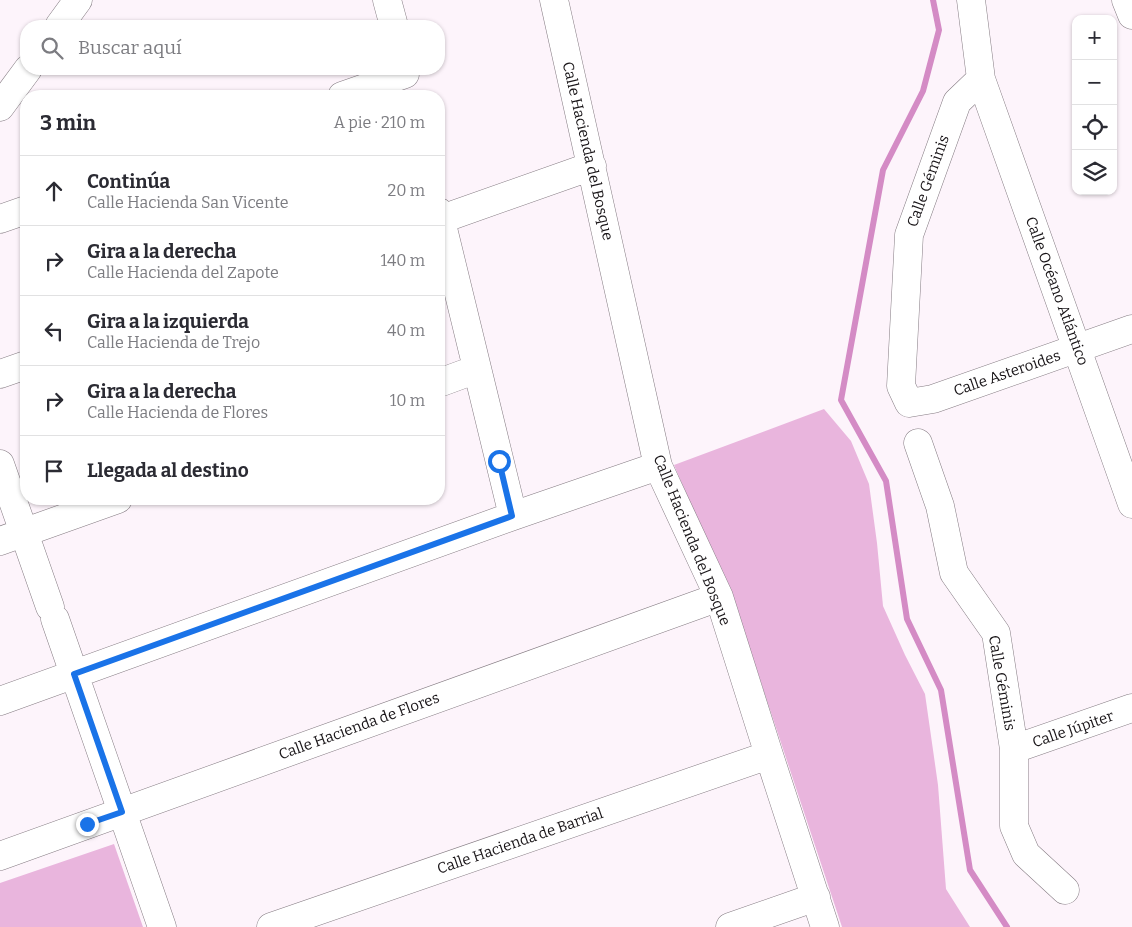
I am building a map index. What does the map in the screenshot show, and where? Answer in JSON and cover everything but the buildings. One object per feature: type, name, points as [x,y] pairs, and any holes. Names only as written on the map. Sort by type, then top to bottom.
[{"type":"street","points":[[63,20],[78,0]]},
{"type":"street","points":[[387,0],[392,20]]},
{"type":"street","name":"Calle Hacienda del Bosque","points":[[554,0],[658,466],[719,597],[825,927]]},
{"type":"street","points":[[971,0],[982,78]]},
{"type":"street","points":[[1126,0],[1132,15]]},
{"type":"street","points":[[0,107],[24,75]]},
{"type":"street","name":"Calle Océano Atlántico","points":[[982,78],[1132,504]]},
{"type":"street","name":"Calle Géminis","points":[[909,403],[901,386],[909,234],[957,102],[982,78]]},
{"type":"street","points":[[366,90],[407,80]]},
{"type":"street","points":[[445,215],[592,166]]},
{"type":"street","points":[[0,219],[20,212]]},
{"type":"street","points":[[445,241],[512,516]]},
{"type":"street","name":"Calle Asteroides","points":[[909,403],[933,399],[1132,329]]},
{"type":"street","points":[[0,374],[20,367]]},
{"type":"street","points":[[445,381],[477,369]]},
{"type":"street","name":"Calle Géminis","points":[[918,443],[940,506],[954,573],[996,633],[1014,749],[1014,826],[1026,854],[1066,890]]},
{"type":"street","points":[[0,464],[12,537],[52,613],[162,927]]},
{"type":"street","points":[[0,701],[512,516],[658,466]]},
{"type":"street","points":[[12,537],[101,505]]},
{"type":"street","name":"Calle Hacienda de Flores","points":[[0,856],[719,597]]},
{"type":"street","name":"Calle Júpiter","points":[[1014,749],[1132,708]]},
{"type":"street","name":"Calle Hacienda de Barrial","points":[[271,927],[769,755]]},
{"type":"street","points":[[730,927],[816,897]]},
{"type":"shaded area","points":[[824,409],[851,441],[869,484],[883,606],[925,694],[938,785],[946,889],[970,927],[842,927],[740,619],[674,465]]},
{"type":"shaded area","points":[[114,844],[143,927],[0,927],[0,883]]},
{"type":"waterway","points":[[933,0],[939,30],[923,91],[883,170],[841,400],[886,481],[907,619],[941,690],[970,870],[1007,927]]},
{"type":"route","points":[[87,824],[122,812],[74,674],[512,516],[499,461]]}]
